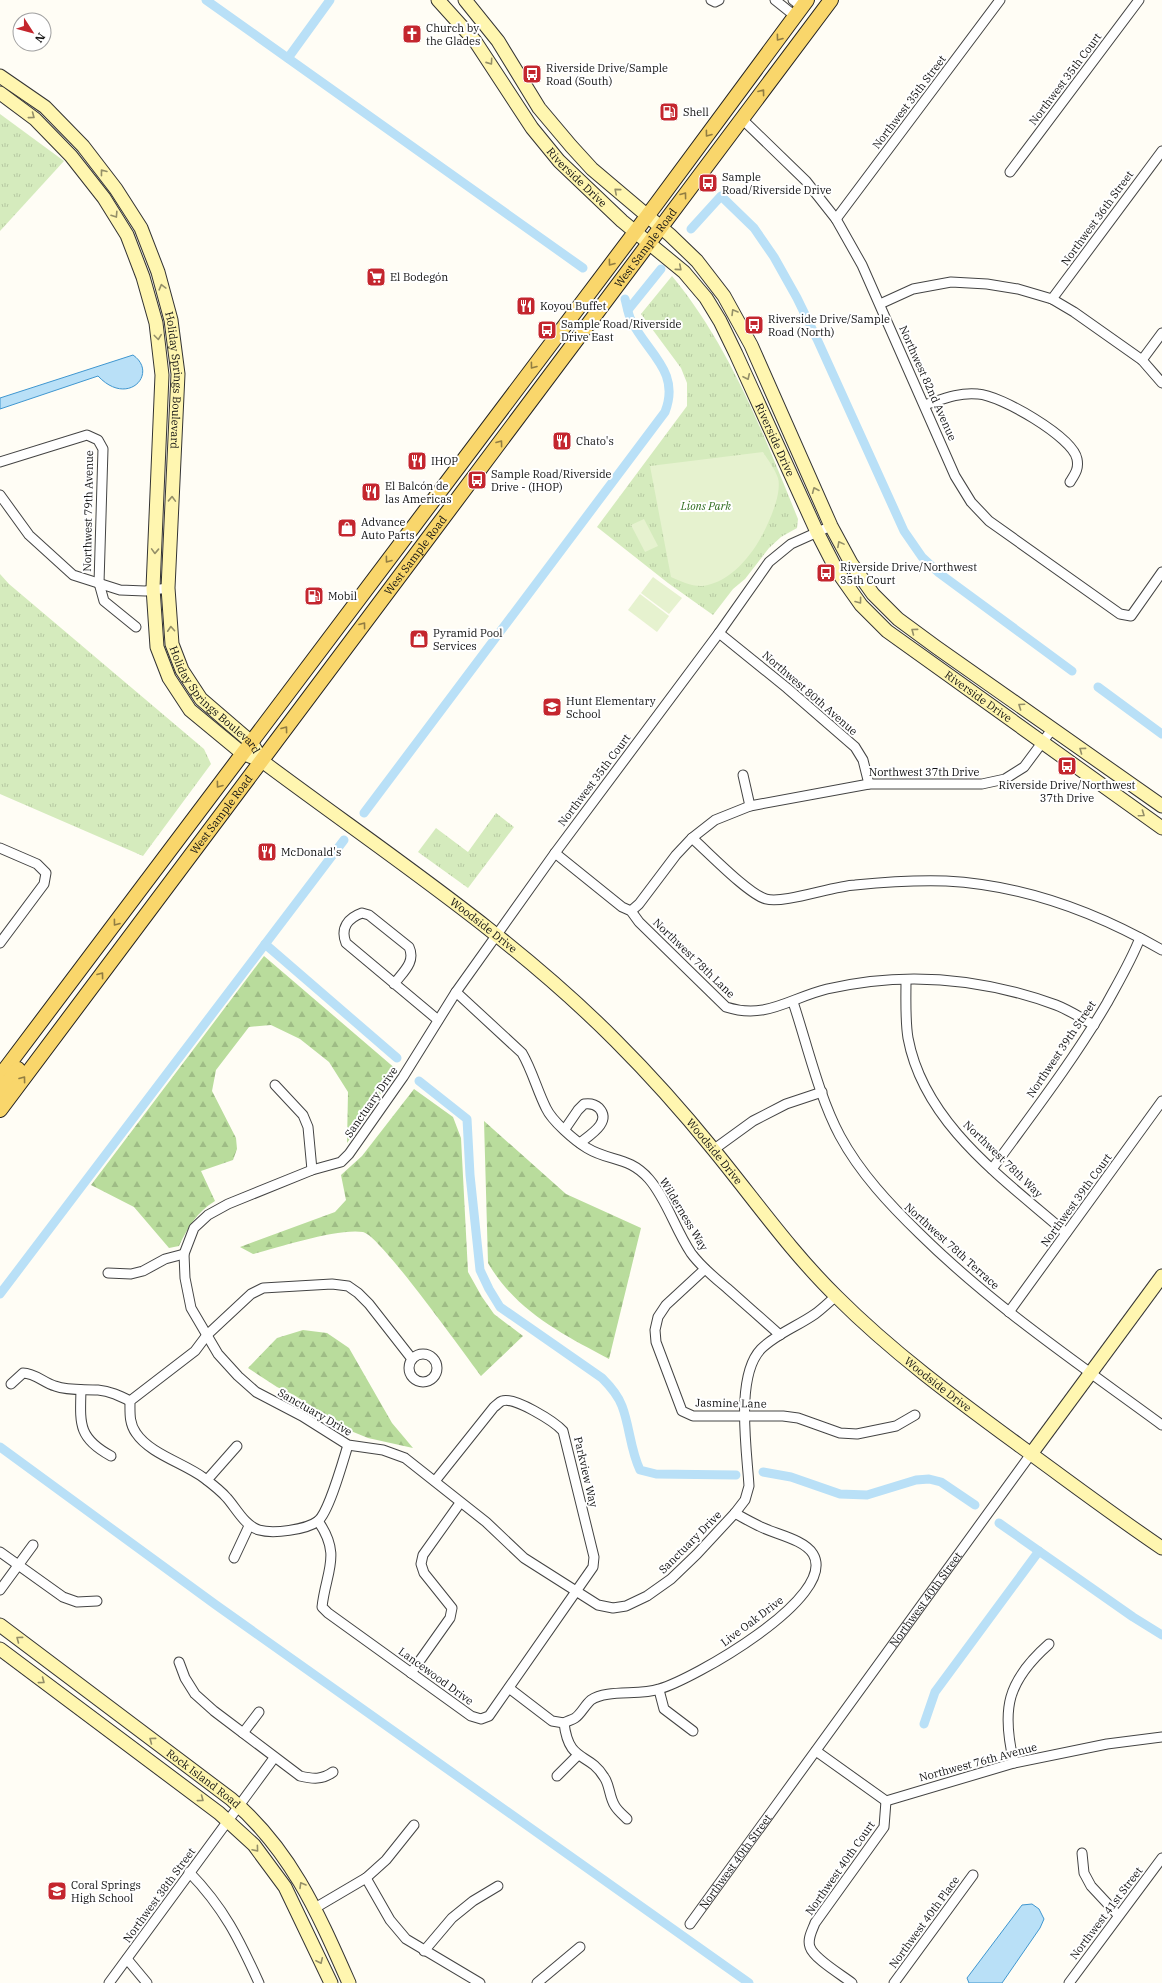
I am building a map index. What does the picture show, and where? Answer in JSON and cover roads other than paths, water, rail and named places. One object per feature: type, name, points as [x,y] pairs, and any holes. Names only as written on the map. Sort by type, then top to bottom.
[{"type":"main road","name":"West Sample Road","points":[[0,1110],[831,0]]},
{"type":"main road","name":"West Sample Road","points":[[0,1076],[40,1025],[242,753],[635,232],[799,6]]},
{"type":"main road","points":[[485,463],[484,446],[508,413],[509,398]]},
{"type":"main road","points":[[434,530],[438,513],[473,463],[473,446]]},
{"type":"main road","points":[[132,935],[132,916],[153,887],[153,874]]},
{"type":"main road","points":[[0,1092],[34,1048],[40,1025]]},
{"type":"street","name":"Riverside Drive","points":[[438,0],[475,40],[532,128],[559,161],[635,232],[684,272],[706,298],[720,321],[817,532],[838,571],[861,605],[887,631],[1162,828]]},
{"type":"street","name":"Riverside Drive","points":[[465,0],[498,41],[538,108],[592,169],[646,217],[660,227],[696,261],[724,296],[736,314],[758,360],[831,526],[851,563],[866,584],[898,619],[1162,806]]},
{"type":"street","points":[[711,0],[715,2],[720,0]]},
{"type":"street","points":[[775,0],[799,6]]},
{"type":"street","name":"Northwest 35th Street","points":[[836,219],[1000,0]]},
{"type":"street","name":"Northwest 35th Court","points":[[1010,172],[1139,0]]},
{"type":"street","name":"Holiday Springs Boulevard","points":[[0,76],[45,107],[83,146],[116,189],[141,228],[158,272],[171,320],[178,374],[168,588],[172,644],[182,670],[201,699],[251,742],[262,760]]},
{"type":"street","name":"Holiday Springs Boulevard","points":[[0,94],[35,119],[71,156],[104,198],[127,235],[143,277],[156,323],[162,375],[153,590],[157,647],[169,678],[190,710],[242,753],[262,760]]},
{"type":"street","name":"Northwest 82nd Avenue","points":[[742,119],[806,181],[836,219],[862,265],[955,476],[971,502],[989,521],[1120,614],[1131,616],[1161,577]]},
{"type":"street","name":"Northwest 36th Street","points":[[1052,299],[1162,151]]},
{"type":"street","points":[[880,304],[913,289],[951,282],[987,284],[1018,288],[1052,299],[1074,312],[1142,360],[1162,383]]},
{"type":"street","points":[[1142,360],[1162,333]]},
{"type":"street","points":[[162,375],[178,374]]},
{"type":"street","points":[[924,405],[957,394],[979,394],[999,398],[1018,408],[1065,442],[1073,450],[1077,459],[1078,470],[1070,482]]},
{"type":"street","name":"Northwest 79th Avenue","points":[[0,462],[87,435],[98,440],[103,449],[99,583],[104,601],[136,627]]},
{"type":"street","points":[[158,480],[173,480]]},
{"type":"street","points":[[0,495],[29,535],[73,575],[120,590],[153,590],[168,588]]},
{"type":"street","name":"Northwest 35th Court","points":[[496,936],[555,853],[719,633],[769,562],[791,544],[831,526]]},
{"type":"street","name":"Northwest 80th Avenue","points":[[719,633],[787,688],[855,748],[863,760],[868,784]]},
{"type":"street","name":"Northwest 37th Drive","points":[[631,910],[639,904],[676,855],[692,838],[715,820],[750,806],[868,784],[982,784],[1005,779],[1024,766],[1052,728]]},
{"type":"street","name":"Woodside Drive","points":[[262,760],[496,936],[558,987],[616,1040],[669,1098],[787,1242],[836,1296],[932,1381],[1111,1513],[1162,1548]]},
{"type":"street","points":[[743,776],[750,806]]},
{"type":"street","points":[[692,838],[752,892],[767,899],[781,900],[851,885],[906,880],[947,881],[999,888],[1053,900],[1095,916],[1162,950]]},
{"type":"street","points":[[0,848],[37,864],[46,873],[44,884],[0,943]]},
{"type":"street","name":"Northwest 78th Lane","points":[[555,853],[622,907],[631,910],[639,922],[726,1007],[740,1012],[757,1012],[793,1002],[826,990],[868,982],[938,979],[984,985],[1021,994],[1057,1006],[1094,1025]]},
{"type":"street","points":[[394,984],[410,962],[412,954],[409,947],[369,915],[362,912],[354,916],[345,927],[343,934],[346,943],[394,984],[438,1020]]},
{"type":"street","name":"Sanctuary Drive","points":[[496,936],[456,992],[403,1077],[349,1154],[341,1162],[312,1170],[228,1204],[208,1215],[194,1228],[184,1254],[185,1278],[191,1308],[218,1354],[238,1376],[256,1392],[302,1416],[348,1445],[383,1450],[405,1458],[460,1503],[486,1522],[524,1558],[598,1605],[613,1608],[626,1606],[640,1599],[671,1579],[736,1513],[745,1500],[749,1486],[744,1400],[752,1364],[761,1350],[780,1335],[816,1314],[836,1296]]},
{"type":"street","name":"Northwest 39th Street","points":[[992,1169],[1071,1060],[1094,1025],[1132,960],[1140,938]]},
{"type":"street","name":"Northwest 78th Way","points":[[906,980],[908,1038],[924,1086],[940,1113],[966,1144],[992,1169],[1066,1233]]},
{"type":"street","name":"Wilderness Way","points":[[456,992],[522,1052],[529,1065],[546,1109],[564,1129],[580,1143],[603,1156],[622,1160],[637,1168],[659,1193],[692,1253],[705,1269],[780,1335]]},
{"type":"street","name":"Northwest 78th Terrace","points":[[793,1002],[822,1092],[840,1135],[865,1174],[896,1211],[936,1251],[1009,1312],[1162,1425]]},
{"type":"street","points":[[275,1085],[303,1115],[308,1127],[312,1170]]},
{"type":"street","points":[[713,1150],[753,1121],[786,1104],[822,1092]]},
{"type":"street","name":"Northwest 39th Court","points":[[1009,1312],[1162,1102]]},
{"type":"street","points":[[564,1129],[584,1104],[592,1104],[598,1107],[603,1113],[603,1121],[598,1128],[580,1143]]},
{"type":"street","points":[[108,1273],[131,1274],[143,1271],[165,1259],[184,1254]]},
{"type":"street","name":"Jasmine Lane","points":[[705,1269],[666,1305],[658,1317],[655,1330],[656,1342],[682,1411],[693,1416],[745,1415],[798,1418],[840,1433],[857,1434],[896,1426],[915,1415]]},
{"type":"street","name":"Northwest 40th Street","points":[[690,1924],[1162,1276]]},
{"type":"street","points":[[130,1401],[195,1350],[207,1335],[251,1294],[263,1288],[332,1284],[348,1286],[358,1293],[412,1359]]},
{"type":"street","points":[[11,1384],[23,1373],[30,1373],[53,1386],[63,1389],[100,1390],[115,1393],[130,1401]]},
{"type":"street","points":[[81,1390],[80,1419],[86,1435],[95,1447],[110,1456]]},
{"type":"street","points":[[130,1401],[130,1420],[136,1434],[148,1445],[207,1480],[226,1497],[249,1526],[259,1530],[277,1532],[297,1529],[318,1521],[326,1509],[348,1445]]},
{"type":"street","name":"Parkview Way","points":[[435,1481],[494,1407],[502,1401],[513,1401],[556,1423],[563,1431],[567,1440],[594,1557],[593,1567],[577,1591]]},
{"type":"street","points":[[207,1480],[237,1446]]},
{"type":"street","points":[[411,1673],[450,1618],[452,1608],[424,1573],[421,1564],[423,1555],[460,1503]]},
{"type":"street","name":"Live Oak Drive","points":[[564,1723],[575,1718],[591,1700],[605,1695],[641,1693],[659,1690],[684,1680],[714,1664],[790,1609],[806,1590],[813,1577],[815,1566],[813,1554],[805,1546],[760,1527],[736,1513]]},
{"type":"street","name":"Lancewood Drive","points":[[318,1521],[327,1534],[331,1547],[331,1561],[322,1607],[328,1613],[471,1716],[481,1719],[488,1716],[577,1591]]},
{"type":"street","points":[[234,1558],[249,1526]]},
{"type":"street","points":[[0,1590],[33,1545]]},
{"type":"street","points":[[0,1552],[63,1597],[77,1602],[97,1601]]},
{"type":"street","name":"Rock Island Road","points":[[0,1625],[239,1806],[266,1834],[289,1863],[315,1908],[349,1983]]},
{"type":"street","points":[[1014,1763],[1008,1740],[1008,1708],[1011,1694],[1025,1668],[1049,1644]]},
{"type":"street","name":"Rock Island Road","points":[[0,1649],[229,1821],[254,1845],[285,1887],[331,1983]]},
{"type":"street","points":[[26,1669],[37,1653]]},
{"type":"street","points":[[179,1662],[185,1678],[195,1694],[274,1758],[300,1776],[313,1779],[325,1777],[333,1772]]},
{"type":"street","points":[[509,1688],[552,1721],[564,1723],[565,1737],[570,1747],[578,1755],[598,1769],[605,1778],[614,1806],[627,1819]]},
{"type":"street","points":[[659,1690],[664,1709],[693,1731]]},
{"type":"street","points":[[243,1733],[259,1712]]},
{"type":"street","name":"Northwest 76th Avenue","points":[[886,1801],[1014,1763],[1108,1744],[1162,1737]]},
{"type":"street","points":[[816,1752],[886,1801]]},
{"type":"street","points":[[557,1776],[578,1755]]},
{"type":"street","name":"Northwest 38th Street","points":[[109,1983],[274,1758]]},
{"type":"street","name":"Northwest 40th Court","points":[[852,1983],[817,1957],[810,1948],[809,1937],[815,1923],[884,1827],[886,1801]]},
{"type":"street","points":[[315,1908],[366,1878],[386,1860],[414,1825]]},
{"type":"street","points":[[1082,1853],[1084,1873],[1091,1886],[1118,1915]]},
{"type":"street","name":"Northwest 41st Street","points":[[1069,1983],[1118,1915],[1162,1858]]},
{"type":"street","points":[[189,1872],[209,1892],[236,1933],[259,1983]]},
{"type":"street","name":"Northwest 40th Place","points":[[894,1983],[973,1875]]},
{"type":"street","points":[[366,1878],[390,1920],[406,1939],[480,1983]]},
{"type":"street","points":[[424,1951],[452,1918],[473,1900],[498,1886]]},
{"type":"street","points":[[537,1983],[580,1947]]},
{"type":"street","points":[[127,1959],[147,1983]]},
{"type":"water","points":[[133,355],[140,362],[143,370],[141,378],[136,384],[129,388],[120,389],[109,385],[98,376],[0,409],[0,398]]},
{"type":"water","points":[[1032,1904],[1039,1909],[1044,1919],[1040,1928],[1002,1983],[969,1983],[967,1978],[1022,1905]]},
{"type":"waterway","points":[[206,0],[583,268]]},
{"type":"waterway","points":[[288,58],[330,0]]},
{"type":"waterway","points":[[691,229],[721,196],[754,228],[774,257],[797,298],[904,531],[922,557],[939,573],[1072,671]]},
{"type":"waterway","points":[[628,310],[661,269]]},
{"type":"waterway","points":[[364,813],[665,412],[669,398],[669,385],[660,363],[631,320],[625,299]]},
{"type":"waterway","points":[[1098,687],[1162,734]]},
{"type":"waterway","points":[[0,1294],[344,840]]},
{"type":"waterway","points":[[265,944],[397,1058]]},
{"type":"waterway","points":[[419,1081],[467,1119],[470,1175],[480,1270],[500,1307],[602,1378],[611,1387],[622,1406],[634,1454],[640,1470],[656,1474],[736,1475]]},
{"type":"waterway","points":[[0,1447],[216,1605],[749,1983]]},
{"type":"waterway","points":[[763,1472],[791,1477],[840,1494],[867,1495],[916,1480],[929,1479],[941,1482],[975,1505]]},
{"type":"waterway","points":[[999,1523],[1133,1617],[1162,1635]]},
{"type":"waterway","points":[[924,1724],[935,1692],[1039,1551]]},
{"type":"place","name":"Church by the Glades","points":[[412,34]]},
{"type":"place","name":"Riverside Drive/Sample Road (South)","points":[[532,74]]},
{"type":"place","name":"Shell","points":[[669,112]]},
{"type":"place","name":"Sample Road/Riverside Drive","points":[[708,183]]},
{"type":"place","name":"El Bodegón","points":[[376,277]]},
{"type":"place","name":"Koyou Buffet","points":[[526,306]]},
{"type":"place","name":"Riverside Drive/Sample Road (North)","points":[[754,325]]},
{"type":"place","name":"Sample Road/Riverside Drive East","points":[[547,330]]},
{"type":"place","name":"Chato's","points":[[562,441]]},
{"type":"place","name":"IHOP","points":[[417,461]]},
{"type":"place","name":"Sample Road/Riverside Drive - (IHOP)","points":[[477,480]]},
{"type":"place","name":"El Balcón de las Americas","points":[[371,492]]},
{"type":"place","name":"Advance Auto Parts","points":[[347,528]]},
{"type":"place","name":"Riverside Drive/Northwest 35th Court","points":[[826,573]]},
{"type":"place","name":"Mobil","points":[[314,596]]},
{"type":"place","name":"Pyramid Pool Services","points":[[419,639]]},
{"type":"place","name":"Hunt Elementary School","points":[[552,707]]},
{"type":"place","name":"Riverside Drive/Northwest 37th Drive","points":[[1067,766]]},
{"type":"place","name":"McDonald's","points":[[267,852]]},
{"type":"place","name":"Coral Springs High School","points":[[57,1891]]},
{"type":"park label","name":"Lions Park","points":[[706,506]]}]
